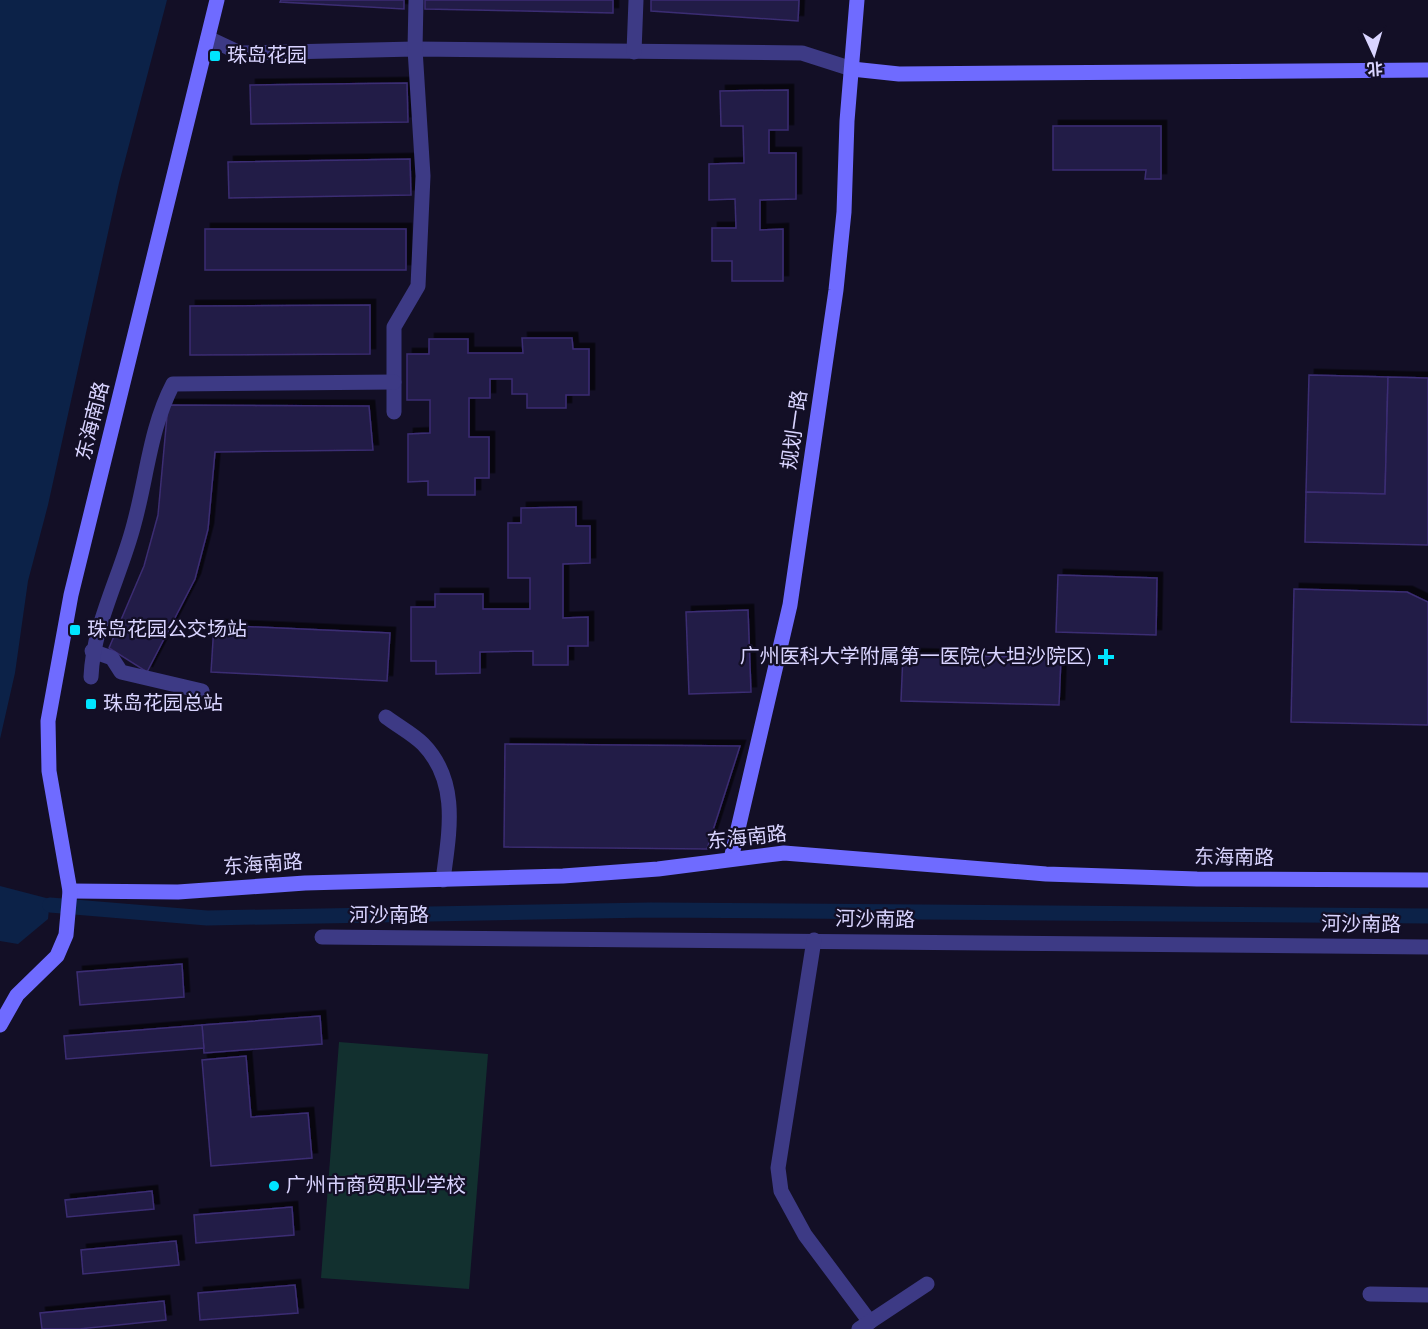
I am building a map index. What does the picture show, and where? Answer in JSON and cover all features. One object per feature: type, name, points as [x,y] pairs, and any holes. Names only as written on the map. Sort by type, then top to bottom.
[{"type":"street","name":"东海南路","points":[[0,1024],[17,995],[62,948],[67,929],[70,897],[49,771],[48,721],[71,595],[217,0]]},
{"type":"street","points":[[394,412],[394,327],[418,286],[423,176],[415,48],[416,0]]},
{"type":"street","points":[[634,52],[636,0]]},
{"type":"street","name":"规划一路","points":[[731,859],[792,593],[837,290],[857,0]]},
{"type":"street","points":[[208,38],[240,53],[415,48],[802,53],[852,69],[899,74],[1428,70]]},
{"type":"street","points":[[91,677],[92,651],[134,525],[161,407],[173,384],[394,382]]},
{"type":"street","points":[[92,651],[112,658],[121,672],[202,691]]},
{"type":"street","points":[[386,717],[423,743],[439,764],[448,792],[451,815],[443,880]]},
{"type":"street","name":"东海南路","points":[[70,897],[296,884],[608,873],[784,853],[1046,874],[1197,879],[1428,880]]},
{"type":"street","name":"河沙南路","points":[[322,937],[1428,947]]},
{"type":"street","points":[[814,940],[778,1168],[781,1191],[805,1235],[864,1326],[927,1284]]},
{"type":"street","points":[[1370,1294],[1428,1295]]},
{"type":"green space","points":[[339,1042],[488,1054],[469,1289],[321,1278]]},
{"type":"water","points":[[0,0],[167,0],[119,183],[48,505],[28,581],[15,673],[0,739]]},
{"type":"water","points":[[0,886],[50,899],[48,919],[18,944],[0,941]]},
{"type":"building","points":[[281,0],[404,0],[404,9],[280,2]]},
{"type":"building","points":[[425,0],[613,0],[613,13],[425,9]]},
{"type":"building","points":[[651,0],[799,0],[798,21],[651,11]]},
{"type":"building","points":[[407,83],[408,122],[251,124],[250,85]]},
{"type":"building","points":[[788,90],[788,130],[769,130],[769,153],[796,153],[796,199],[760,200],[760,230],[783,229],[783,281],[732,281],[732,261],[712,261],[712,228],[736,228],[735,199],[709,200],[709,164],[744,163],[743,126],[721,126],[720,91]]},
{"type":"building","points":[[1053,126],[1161,126],[1161,179],[1145,179],[1146,170],[1053,170]]},
{"type":"building","points":[[410,159],[411,195],[229,198],[228,162]]},
{"type":"building","points":[[205,229],[406,229],[406,270],[205,270]]},
{"type":"building","points":[[370,305],[370,354],[190,355],[190,306]]},
{"type":"building","points":[[522,338],[572,338],[573,349],[589,349],[589,395],[566,395],[566,408],[527,408],[527,394],[512,394],[512,379],[490,379],[490,398],[469,398],[469,437],[489,437],[489,478],[475,478],[475,495],[428,495],[428,481],[408,482],[408,434],[430,433],[430,400],[407,400],[407,354],[429,354],[429,339],[468,339],[468,353],[523,353]]},
{"type":"building","points":[[1309,375],[1388,377],[1385,494],[1306,492]]},
{"type":"building","points":[[1388,377],[1428,378],[1428,545],[1305,542],[1306,492],[1385,494]]},
{"type":"building","points":[[168,405],[369,406],[373,450],[215,452],[208,529],[195,579],[147,672],[109,648],[144,566],[158,515]]},
{"type":"building","points":[[576,507],[576,526],[590,526],[590,563],[563,564],[563,618],[588,617],[588,646],[568,646],[568,665],[533,665],[533,651],[480,652],[480,673],[436,674],[436,661],[411,661],[411,607],[435,607],[435,594],[483,594],[483,609],[530,609],[530,578],[508,578],[508,523],[521,523],[521,508]]},
{"type":"building","points":[[1058,575],[1157,578],[1156,635],[1056,632]]},
{"type":"building","points":[[1294,589],[1407,592],[1428,602],[1428,725],[1291,722]]},
{"type":"building","points":[[748,610],[751,692],[689,694],[686,612]]},
{"type":"building","points":[[214,625],[390,633],[387,681],[211,672]]},
{"type":"building","points":[[903,654],[1061,658],[1059,705],[901,701]]},
{"type":"building","points":[[505,744],[740,746],[707,849],[504,847]]},
{"type":"building","points":[[182,964],[184,997],[80,1005],[77,972]]},
{"type":"building","points":[[320,1016],[322,1044],[204,1053],[202,1025]]},
{"type":"building","points":[[202,1025],[204,1048],[66,1059],[64,1036]]},
{"type":"building","points":[[246,1056],[251,1117],[308,1113],[312,1158],[211,1166],[202,1060]]},
{"type":"building","points":[[152,1191],[154,1209],[67,1217],[65,1200]]},
{"type":"building","points":[[292,1207],[294,1235],[196,1243],[194,1215]]},
{"type":"building","points":[[176,1241],[179,1265],[83,1274],[81,1250]]},
{"type":"building","points":[[295,1285],[298,1313],[200,1320],[198,1293]]},
{"type":"building","points":[[164,1301],[166,1320],[79,1329],[42,1329],[40,1313]]},
{"type":"waterway","points":[[50,905],[207,918],[651,910],[1428,916]]},
{"type":"place","name":"珠岛花园","points":[[215,56]]},
{"type":"place","name":"珠岛花园公交场站","points":[[75,630]]},
{"type":"place","name":"广州医科大学附属第一医院(大坦沙院区)","points":[[1106,657]]},
{"type":"place","name":"珠岛花园总站","points":[[91,704]]},
{"type":"place","name":"广州市商贸职业学校","points":[[274,1186]]}]
